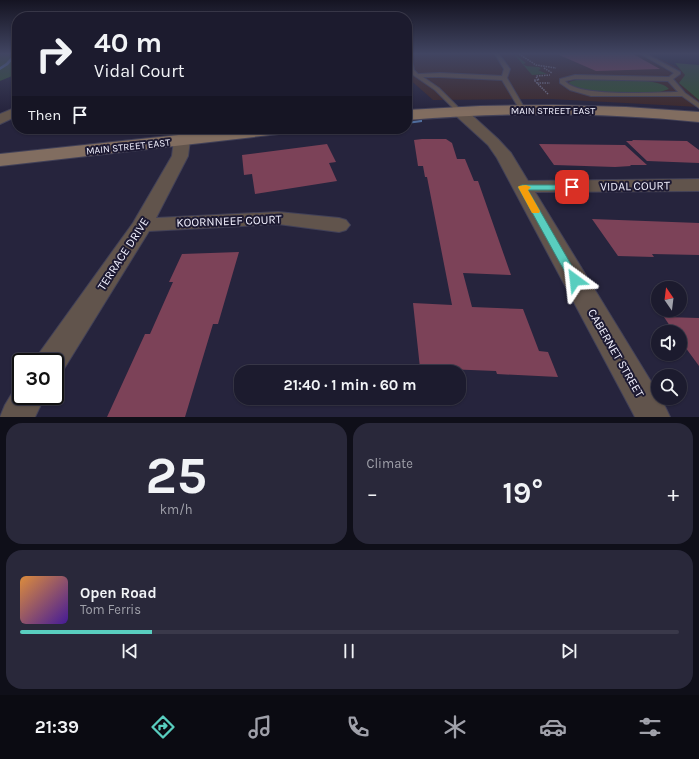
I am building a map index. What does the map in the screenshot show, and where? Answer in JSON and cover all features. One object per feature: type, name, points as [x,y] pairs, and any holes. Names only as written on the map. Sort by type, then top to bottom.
[{"type":"main road","name":"MAIN STREET EAST","points":[[412,115],[459,111],[522,109],[592,110],[699,117]]},
{"type":"main road","name":"MAIN STREET EAST","points":[[0,160],[235,134]]},
{"type":"street","name":"CABERNET STREET","points":[[459,111],[493,142],[505,157],[653,417]]},
{"type":"street","points":[[0,120],[12,114]]},
{"type":"street","name":"TERRACE DRIVE","points":[[57,353],[142,225],[180,156],[182,140]]},
{"type":"street","name":"VIDAL COURT","points":[[522,187],[699,185]]},
{"type":"street","name":"KOORNNEEF COURT","points":[[142,225],[278,218],[339,225]]},
{"type":"street","points":[[17,417],[24,405]]},
{"type":"lane","points":[[414,73],[437,89],[459,111]]},
{"type":"lane","points":[[506,73],[504,78],[522,109]]},
{"type":"lane","points":[[677,73],[670,79],[575,77],[562,80],[568,88],[591,94],[683,94]]},
{"type":"lane","points":[[417,76],[440,75],[504,78]]},
{"type":"lane","points":[[670,79],[683,94],[699,106]]},
{"type":"path","points":[[536,83],[534,80],[539,80],[536,76],[550,75],[550,73]]},
{"type":"path","points":[[536,83],[555,83]]},
{"type":"path","points":[[536,83],[550,96]]},
{"type":"shaded area","points":[[412,73],[690,73],[699,78],[699,107],[551,99],[433,100],[412,81]]},
{"type":"green space","points":[[0,73],[12,73],[12,76],[0,81]]},
{"type":"green space","points":[[531,73],[547,74],[532,75]]},
{"type":"green space","points":[[684,73],[699,73],[699,100],[679,83],[685,75]]},
{"type":"green space","points":[[579,79],[641,80],[654,82],[669,89],[660,92],[599,92],[577,88],[569,82]]},
{"type":"building","points":[[446,139],[452,143],[457,159],[465,159],[474,181],[478,181],[511,275],[463,273],[472,307],[523,309],[539,351],[548,352],[558,377],[497,374],[496,371],[466,370],[466,365],[420,365],[413,303],[452,305],[427,177],[425,177],[423,166],[418,166],[414,140]]},
{"type":"building","points":[[632,140],[687,141],[699,150],[699,163],[647,161],[626,141],[633,141]]},
{"type":"building","points":[[327,144],[336,162],[329,163],[337,181],[255,194],[252,174],[244,175],[242,155]]},
{"type":"building","points":[[539,144],[625,145],[647,165],[615,167],[554,165]]},
{"type":"building","points":[[592,219],[699,223],[699,255],[652,254],[654,257],[618,256]]},
{"type":"building","points":[[239,252],[218,324],[213,324],[185,417],[107,417],[145,334],[150,334],[173,282],[169,282],[182,254]]},
{"type":"building","points":[[664,317],[699,318],[699,366],[687,350],[687,325],[669,325]]},
{"type":"waterway","points":[[412,122],[420,121]]},
{"type":"slow traffic","points":[[526,187],[522,187],[535,211]]},
{"type":"route","points":[[572,187],[522,187],[575,280]]}]
